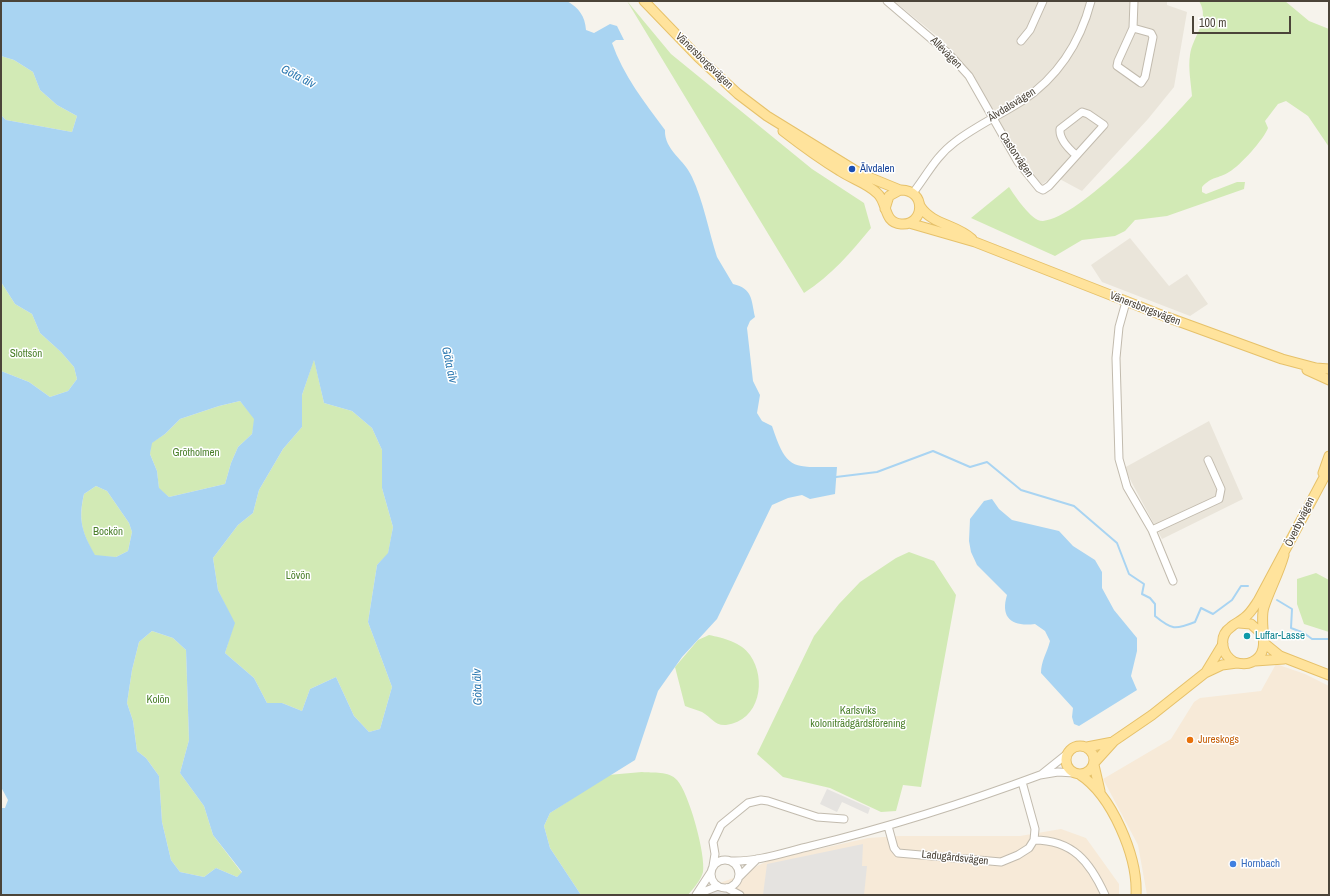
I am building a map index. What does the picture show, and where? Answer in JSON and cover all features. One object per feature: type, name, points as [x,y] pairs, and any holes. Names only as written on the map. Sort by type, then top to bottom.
[{"type":"main road","name":"Vänersborgsvägen","points":[[644,1],[698,57],[738,94],[767,116],[788,135],[822,159],[878,193],[887,215],[892,221],[900,224],[909,223],[975,242],[1126,302],[1295,363],[1329,370]]},
{"type":"main road","name":"Vänersborgsvägen","points":[[767,116],[861,174],[900,190],[913,193],[920,206],[930,218],[969,236],[975,242]]},
{"type":"main road","points":[[885,208],[889,196],[900,190]]},
{"type":"main road","points":[[909,223],[917,217],[920,206]]},
{"type":"main road","points":[[1295,363],[1329,380]]},
{"type":"main road","name":"Vänersborgsvägen","points":[[1316,368],[1329,374]]},
{"type":"main road","points":[[1321,481],[1329,456]]},
{"type":"main road","name":"Överbyvägen","points":[[1223,644],[1226,632],[1233,625],[1239,623],[1252,610],[1284,555],[1329,468]]},
{"type":"main road","name":"Överbyvägen","points":[[1255,661],[1261,654],[1263,638],[1262,618],[1264,607],[1278,574],[1284,555]]},
{"type":"main road","points":[[1239,623],[1254,625],[1273,652],[1288,660],[1329,676]]},
{"type":"main road","points":[[1223,644],[1227,656],[1237,663]]},
{"type":"main road","points":[[1205,673],[1223,644]]},
{"type":"main road","points":[[1136,895],[1136,878],[1131,852],[1125,838],[1102,796],[1090,782],[1067,765],[1067,754],[1072,748],[1077,746],[1087,747],[1104,745],[1114,741],[1152,715],[1205,673],[1222,665],[1237,663],[1246,664],[1255,661],[1288,660]]},
{"type":"main road","points":[[1077,773],[1087,773],[1114,741]]},
{"type":"main road","points":[[1087,747],[1094,754],[1094,764],[1102,796]]},
{"type":"street","name":"Allévägen","points":[[887,1],[949,54],[969,76],[992,118]]},
{"type":"street","points":[[1021,41],[1030,30],[1043,1]]},
{"type":"street","name":"Älvdalsvägen","points":[[913,193],[936,159],[954,143],[1033,93],[1058,69],[1081,32],[1091,1]]},
{"type":"street","points":[[1133,28],[1150,32],[1152,37],[1145,77],[1141,83],[1117,66],[1133,28],[1134,1]]},
{"type":"street","name":"Castorvägen","points":[[992,118],[1018,162],[1039,188],[1043,190],[1049,186],[1104,125],[1088,114],[1082,112],[1060,129],[1059,134],[1069,150],[1076,156]]},
{"type":"street","points":[[1126,302],[1119,328],[1116,358],[1119,459],[1127,487],[1152,530],[1173,581]]},
{"type":"street","points":[[1152,530],[1219,498],[1221,490],[1208,460]]},
{"type":"street","points":[[1040,776],[1067,754]]},
{"type":"street","points":[[696,895],[717,862],[757,859],[888,826],[932,813],[1040,776],[1058,772],[1077,773]]},
{"type":"street","points":[[1022,782],[1034,829],[1034,840],[1063,844],[1077,854],[1093,871],[1105,895]]},
{"type":"street","points":[[741,895],[727,888],[718,886],[712,880],[712,869],[715,854],[712,842],[716,832],[735,812],[748,803],[761,800],[817,817],[844,819]]},
{"type":"street","name":"Ladugårdsvägen","points":[[888,826],[894,848],[898,853],[1001,862],[1018,855],[1029,848],[1034,840]]},
{"type":"street","points":[[715,854],[738,867],[738,879],[741,895]]},
{"type":"street","points":[[727,888],[738,879],[744,869],[757,859]]},
{"type":"street","points":[[696,895],[718,886]]},
{"type":"shaded area","points":[[894,1],[1167,1],[1167,5],[1187,12],[1174,87],[1148,119],[1082,191],[1054,176],[1041,185],[1011,142],[970,73],[943,41]]},
{"type":"shaded area","points":[[1130,238],[1169,286],[1187,274],[1208,304],[1190,316],[1102,282],[1091,265]]},
{"type":"shaded area","points":[[1209,421],[1243,499],[1162,539],[1124,468]]},
{"type":"shaded area","points":[[1276,664],[1305,674],[1329,686],[1329,895],[1147,895],[1138,845],[1103,779],[1171,739],[1194,702],[1200,698],[1261,691]]},
{"type":"shaded area","points":[[827,789],[870,808],[868,814],[842,802],[837,812],[820,804]]},
{"type":"shaded area","points":[[1061,829],[1086,838],[1119,884],[1119,895],[703,895],[714,885],[742,875],[770,860],[868,838],[899,836],[1020,836]]},
{"type":"shaded area","points":[[863,844],[862,866],[867,866],[864,895],[763,895],[767,864]]},
{"type":"shaded area","points":[[718,889],[722,893],[726,890],[730,895],[708,895],[714,890]]},
{"type":"green space","points":[[627,1],[671,54],[812,169],[864,203],[871,228],[832,271],[804,293]]},
{"type":"green space","points":[[1199,1],[1285,1],[1309,21],[1329,29],[1329,147],[1308,116],[1286,101],[1278,104],[1265,121],[1268,128],[1266,133],[1251,152],[1234,169],[1206,183],[1202,187],[1202,192],[1206,194],[1237,182],[1245,182],[1244,189],[1167,216],[1135,220],[1125,231],[1115,236],[1082,240],[1055,256],[971,218],[1009,187],[1024,208],[1039,220],[1043,221],[1059,216],[1079,204],[1100,188],[1122,168],[1163,128],[1192,96],[1189,60],[1191,48],[1202,22],[1202,8]]},
{"type":"green space","points":[[1,56],[14,60],[33,72],[40,90],[57,105],[77,116],[72,132],[6,120],[1,115]]},
{"type":"green space","name":"Slottsön","points":[[1,282],[15,304],[32,314],[40,333],[61,352],[74,367],[77,379],[68,391],[50,397],[29,382],[1,371]]},
{"type":"green space","name":"Lövön","points":[[314,359],[324,403],[352,411],[372,428],[382,450],[382,488],[393,527],[388,554],[377,565],[368,622],[392,687],[380,729],[369,732],[354,716],[336,677],[310,689],[302,711],[282,703],[267,703],[254,678],[225,653],[234,623],[218,590],[213,558],[238,525],[253,513],[259,490],[283,449],[302,427],[302,395]]},
{"type":"green space","name":"Grötholmen","points":[[240,401],[255,419],[252,434],[238,447],[231,463],[225,484],[169,497],[159,489],[157,471],[150,454],[151,443],[165,434],[180,419],[219,406]]},
{"type":"green space","name":"Bockön","points":[[96,486],[107,491],[129,523],[132,532],[128,551],[116,557],[95,556],[82,526],[81,512],[84,494]]},
{"type":"green space","name":"Karlsviks koloniträdgårdsförening","points":[[909,552],[934,561],[956,595],[921,787],[903,785],[896,811],[881,812],[830,788],[783,777],[757,754],[814,636],[839,604],[860,582],[896,558]]},
{"type":"green space","points":[[1316,573],[1329,580],[1329,632],[1304,624],[1297,604],[1297,579]]},
{"type":"green space","name":"Kolön","points":[[152,631],[173,638],[186,650],[189,740],[180,773],[204,806],[213,835],[242,873],[237,877],[216,868],[204,877],[180,872],[171,860],[162,822],[159,776],[146,758],[137,751],[133,721],[127,703],[132,670],[139,642]]},
{"type":"green space","points":[[709,635],[726,639],[742,647],[750,655],[758,676],[759,687],[757,698],[753,707],[746,716],[737,722],[726,725],[719,724],[702,712],[685,706],[675,667],[698,640]]},
{"type":"green space","points":[[642,772],[670,775],[677,780],[682,787],[696,824],[702,852],[703,872],[701,878],[688,895],[581,895],[550,848],[544,826],[550,813],[608,775]]},
{"type":"water","name":"Göta älv","points":[[1,1],[567,1],[581,13],[586,30],[594,33],[610,24],[617,26],[624,40],[616,40],[612,43],[622,66],[635,88],[665,130],[671,149],[685,165],[692,177],[703,206],[717,257],[733,284],[740,286],[748,292],[752,300],[755,317],[750,321],[747,328],[753,381],[760,395],[757,413],[762,421],[772,426],[777,441],[787,459],[801,466],[837,467],[835,494],[810,499],[802,495],[788,498],[772,505],[717,619],[682,657],[658,691],[635,760],[550,813],[544,826],[550,848],[581,895],[1,895],[1,808],[5,808],[8,800],[1,787],[1,371],[29,382],[50,397],[68,391],[77,379],[74,367],[61,352],[40,333],[32,314],[15,304],[1,282],[1,115],[6,120],[72,132],[77,116],[57,105],[40,90],[33,72],[14,60],[1,56]],"holes":[[[314,360],[324,403],[352,411],[372,428],[382,450],[382,488],[393,527],[388,553],[377,565],[368,622],[392,687],[380,729],[369,732],[354,716],[336,677],[310,689],[302,711],[282,703],[267,703],[254,678],[225,653],[235,623],[218,590],[213,558],[238,525],[253,513],[259,490],[283,449],[302,427],[302,395]],[[240,401],[254,419],[252,434],[238,447],[231,463],[225,484],[169,497],[159,488],[157,471],[150,454],[152,443],[165,434],[180,419],[219,406]],[[96,486],[107,491],[129,523],[132,532],[128,551],[116,557],[95,555],[82,526],[81,511],[84,494]],[[152,631],[173,638],[186,650],[189,740],[180,773],[204,806],[213,835],[242,872],[237,877],[216,868],[204,877],[180,872],[171,860],[162,822],[159,776],[146,758],[137,751],[133,721],[127,703],[132,670],[139,642]]]},
{"type":"water","points":[[992,499],[999,509],[1012,520],[1059,531],[1073,546],[1095,560],[1102,572],[1102,588],[1114,610],[1137,638],[1137,651],[1131,676],[1137,690],[1079,726],[1074,724],[1072,717],[1073,708],[1041,673],[1043,661],[1050,641],[1045,631],[1035,624],[1020,624],[1010,619],[1005,610],[1007,595],[977,565],[971,552],[969,541],[970,519],[984,501]]},
{"type":"waterway","points":[[836,477],[877,472],[933,451],[970,467],[987,462],[1021,490],[1074,506],[1117,543],[1129,574],[1144,584],[1142,594],[1150,598],[1155,604],[1155,616],[1170,626],[1178,627],[1195,622],[1201,608],[1213,614],[1232,600],[1241,586],[1248,586]]},
{"type":"waterway","points":[[1277,600],[1292,609],[1291,628],[1304,633],[1312,639],[1329,639]]},
{"type":"place","name":"Älvdalen","points":[[852,169]]},
{"type":"place","name":"Luffar-Lasse","points":[[1247,636]]},
{"type":"place","name":"Jureskogs","points":[[1190,740]]},
{"type":"place","name":"Hornbach","points":[[1233,864]]}]
